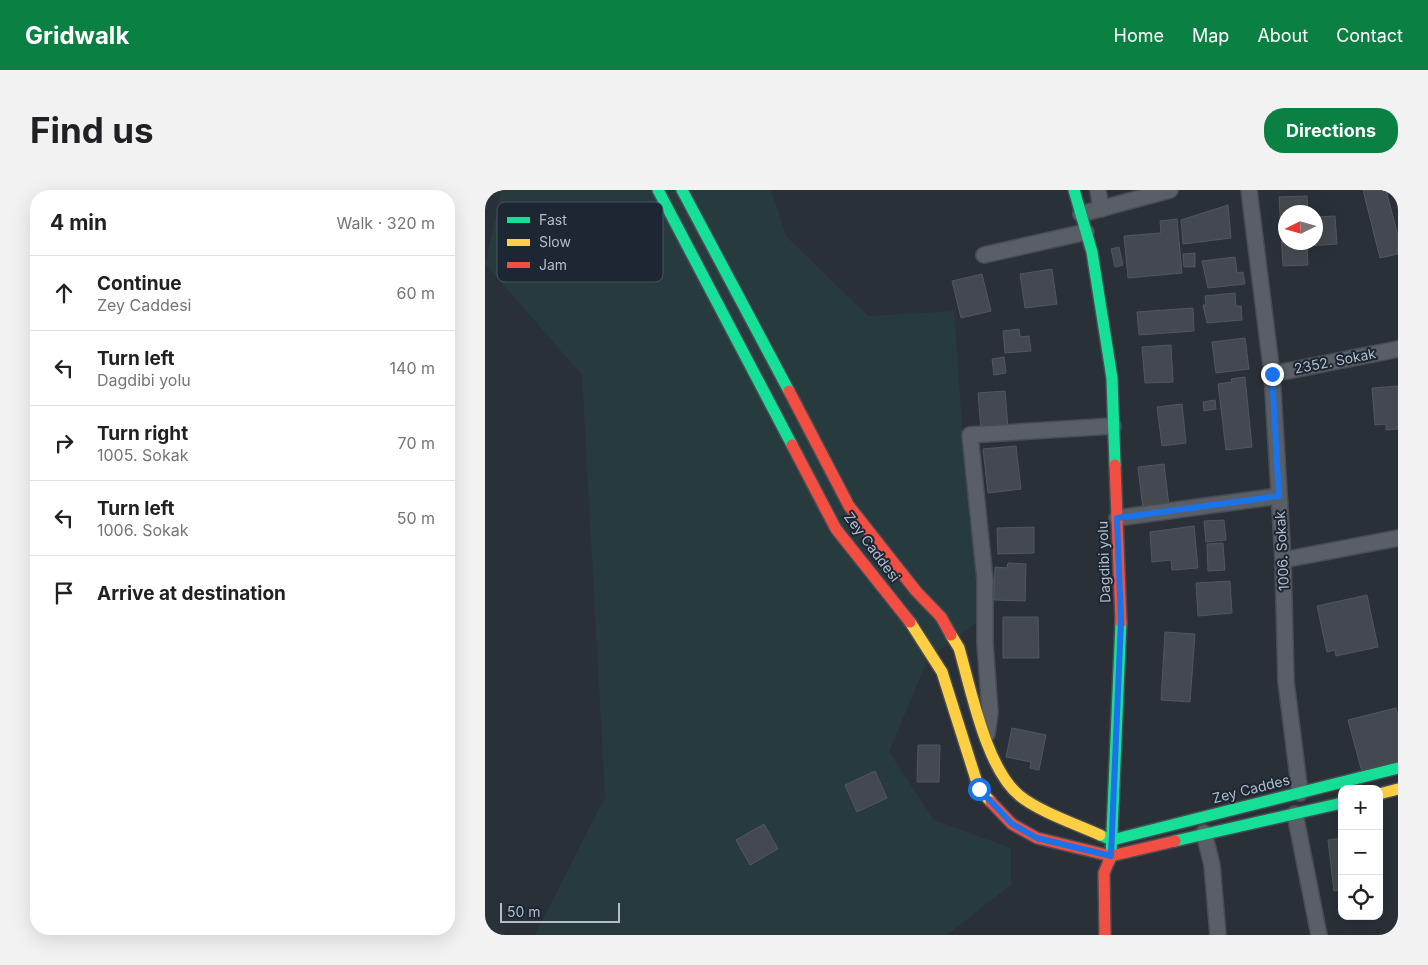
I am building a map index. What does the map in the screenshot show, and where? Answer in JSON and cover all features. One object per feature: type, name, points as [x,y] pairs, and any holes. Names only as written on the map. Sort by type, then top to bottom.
[{"type":"main road","name":"Zey Caddesi","points":[[658,190],[836,529],[920,634],[942,672],[979,789],[1012,824],[1037,838],[1111,856]]},
{"type":"main road","name":"Zey Caddesi","points":[[681,190],[778,369],[849,506],[916,591],[941,616],[959,648],[986,740],[1001,772],[1020,796],[1063,819],[1112,840]]},
{"type":"main road","name":"Dagdibi yolu","points":[[1074,190],[1092,252],[1112,378],[1121,621],[1111,856],[1103,873],[1105,935]]},
{"type":"main road","name":"Zey Caddes","points":[[1112,840],[1398,768]]},
{"type":"main road","points":[[1383,793],[1398,789]]},
{"type":"main road","points":[[1111,856],[1338,804]]},
{"type":"street","points":[[1098,190],[1101,209]]},
{"type":"street","points":[[1081,214],[1170,190]]},
{"type":"street","name":"1006. Sokak","points":[[1249,190],[1272,374],[1283,560],[1286,682],[1300,793]]},
{"type":"street","points":[[984,255],[1086,232]]},
{"type":"street","name":"2352. Sokak","points":[[1272,374],[1398,349]]},
{"type":"street","points":[[986,740],[990,713],[985,580],[970,435],[1113,426]]},
{"type":"street","points":[[1117,518],[1279,496]]},
{"type":"street","points":[[1283,560],[1398,538]]},
{"type":"street","points":[[1295,814],[1319,935]]},
{"type":"street","points":[[1205,833],[1212,866],[1218,935]]},
{"type":"green space","points":[[502,190],[771,190],[786,236],[868,316],[954,311],[965,467],[983,618],[928,659],[889,752],[934,820],[1011,848],[1011,885],[947,935],[535,935],[605,797],[582,375],[501,282],[663,282],[663,202],[499,202]]},
{"type":"green space","points":[[497,212],[497,278],[485,264]]},
{"type":"building","points":[[1363,190],[1386,190],[1398,236],[1398,254],[1380,258]]},
{"type":"building","points":[[1307,196],[1308,205],[1279,205],[1279,197]]},
{"type":"building","points":[[1228,205],[1231,238],[1183,244],[1181,220]]},
{"type":"building","points":[[1335,216],[1337,244],[1323,245],[1323,217]]},
{"type":"building","points":[[1177,219],[1182,273],[1128,278],[1124,236],[1161,233],[1160,221]]},
{"type":"building","points":[[1119,247],[1123,265],[1115,267],[1111,249]]},
{"type":"building","points":[[1282,250],[1307,250],[1308,265],[1283,266]]},
{"type":"building","points":[[1195,253],[1195,267],[1184,267],[1183,254]]},
{"type":"building","points":[[1235,257],[1237,273],[1243,272],[1245,284],[1208,288],[1202,261]]},
{"type":"building","points":[[1052,269],[1057,304],[1025,308],[1020,274]]},
{"type":"building","points":[[982,274],[991,311],[961,318],[952,281]]},
{"type":"building","points":[[1235,293],[1236,306],[1241,306],[1242,320],[1207,323],[1203,305],[1206,305],[1205,296]]},
{"type":"building","points":[[1193,308],[1194,331],[1139,335],[1137,312]]},
{"type":"building","points":[[1019,329],[1020,337],[1029,336],[1031,351],[1005,353],[1003,331]]},
{"type":"building","points":[[1245,338],[1249,369],[1216,373],[1212,342]]},
{"type":"building","points":[[1171,345],[1173,382],[1145,383],[1142,347]]},
{"type":"building","points":[[1004,357],[1006,373],[994,375],[992,359]]},
{"type":"building","points":[[1245,377],[1252,447],[1226,450],[1218,384],[1232,382],[1231,379]]},
{"type":"building","points":[[1398,386],[1398,429],[1386,430],[1386,424],[1375,425],[1372,388]]},
{"type":"building","points":[[1005,391],[1008,428],[981,430],[978,393]]},
{"type":"building","points":[[1215,400],[1216,409],[1204,411],[1203,402]]},
{"type":"building","points":[[1182,404],[1186,443],[1162,446],[1157,407]]},
{"type":"building","points":[[1016,446],[1021,489],[988,493],[983,449]]},
{"type":"building","points":[[1164,464],[1169,506],[1143,509],[1138,467]]},
{"type":"building","points":[[1224,520],[1226,540],[1206,542],[1204,521]]},
{"type":"building","points":[[1194,526],[1198,568],[1172,570],[1171,560],[1152,562],[1150,532]]},
{"type":"building","points":[[1034,527],[1034,553],[998,554],[997,528]]},
{"type":"building","points":[[1223,543],[1225,570],[1208,571],[1207,544]]},
{"type":"building","points":[[1008,563],[1026,564],[1025,601],[994,600],[995,567],[1007,568]]},
{"type":"building","points":[[1230,581],[1232,613],[1198,616],[1196,583]]},
{"type":"building","points":[[1367,595],[1378,647],[1336,656],[1335,650],[1327,652],[1317,606]]},
{"type":"building","points":[[1003,617],[1038,617],[1039,658],[1003,658]]},
{"type":"building","points":[[1165,632],[1195,634],[1190,702],[1161,700]]},
{"type":"building","points":[[1396,708],[1398,716],[1398,762],[1362,772],[1348,720]]},
{"type":"building","points":[[1012,728],[1046,735],[1039,770],[1030,768],[1031,762],[1006,757]]},
{"type":"building","points":[[918,745],[940,745],[939,782],[917,782]]},
{"type":"building","points":[[875,771],[887,798],[857,812],[845,785]]},
{"type":"building","points":[[764,824],[778,849],[750,865],[736,840]]},
{"type":"building","points":[[1338,839],[1338,890],[1334,891],[1328,840]]},
{"type":"traffic: fast","points":[[658,190],[792,445]]},
{"type":"traffic: fast","points":[[682,190],[789,391]]},
{"type":"traffic: fast","points":[[1074,190],[1092,252],[1112,378],[1115,465]]},
{"type":"traffic: fast","points":[[1109,861],[1111,856],[1121,622]]},
{"type":"traffic: fast","points":[[1100,835],[1112,840],[1398,768]]},
{"type":"traffic: fast","points":[[1175,841],[1338,804]]},
{"type":"traffic: slow","points":[[910,622],[942,672],[979,789],[991,802]]},
{"type":"traffic: slow","points":[[951,635],[959,648],[981,727],[989,748],[1008,784],[1020,796],[1037,807],[1100,835]]},
{"type":"traffic: slow","points":[[1383,793],[1398,789]]},
{"type":"traffic: jam","points":[[789,391],[849,506],[916,591],[941,617],[951,635]]},
{"type":"traffic: jam","points":[[792,445],[836,529],[910,622]]},
{"type":"traffic: jam","points":[[1115,465],[1121,622]]},
{"type":"traffic: jam","points":[[991,802],[1012,824],[1037,838],[1111,856],[1175,841]]},
{"type":"traffic: jam","points":[[1105,935],[1104,873],[1109,861]]},
{"type":"route","points":[[979,789],[1012,824],[1037,838],[1111,856],[1121,621],[1117,518],[1279,496],[1272,374]]}]
